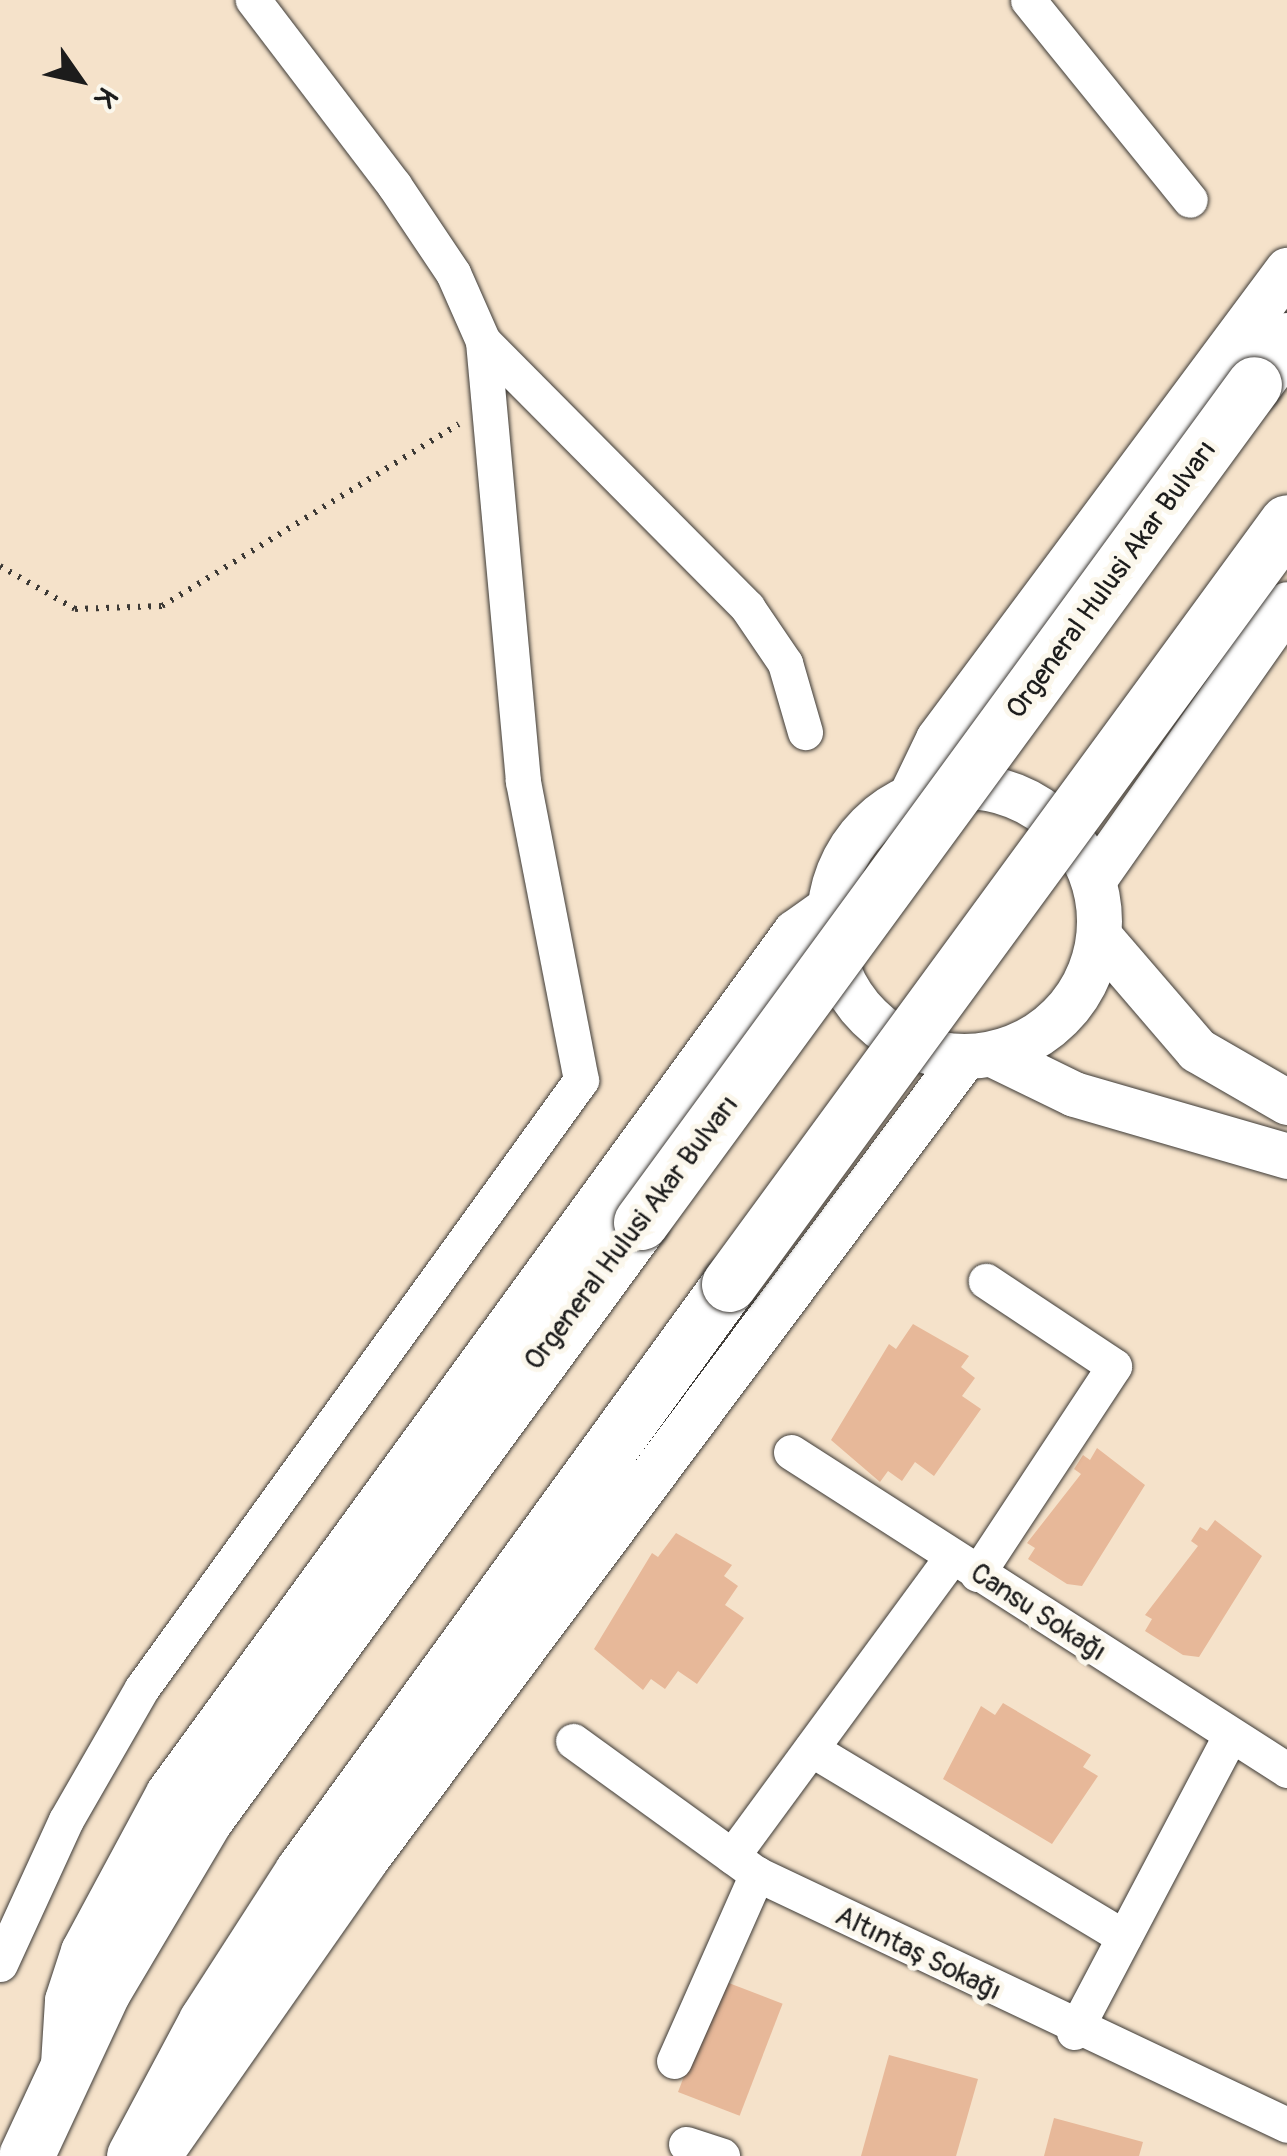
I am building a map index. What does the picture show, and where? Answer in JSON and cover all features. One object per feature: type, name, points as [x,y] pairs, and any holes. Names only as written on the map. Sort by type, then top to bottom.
[{"type":"main road","name":"Orgeneral Hulusi Akar Bulvarı","points":[[26,2156],[62,2073],[152,1904],[285,1701],[1287,340]]},
{"type":"main road","points":[[134,2156],[206,2021],[302,1872],[1287,522]]},
{"type":"street","points":[[0,1964],[66,1820],[142,1688],[581,1080],[523,781],[495,401],[483,341],[453,273],[394,186],[253,0]]},
{"type":"street","points":[[1028,0],[1190,200]]},
{"type":"street","points":[[1287,270],[938,740],[910,798],[847,854],[830,908],[836,964],[864,1012],[909,1045],[978,1056],[1074,1094],[1287,1156]]},
{"type":"street","points":[[483,341],[757,620],[789,674],[805,732]]},
{"type":"street","points":[[1093,880],[1287,604]]},
{"type":"street","points":[[158,2156],[376,1844],[978,1056],[1064,1012],[1099,936],[1093,880],[1065,831],[1020,797],[965,786],[910,798]]},
{"type":"street","points":[[62,2073],[67,2000],[83,1951],[178,1778],[795,932],[830,908]]},
{"type":"street","points":[[1099,936],[1198,1050],[1287,1102]]},
{"type":"street","points":[[674,2061],[744,1865],[811,1749],[964,1565],[1114,1366],[986,1282]]},
{"type":"street","name":"Cansu Sokağı","points":[[791,1452],[1287,1770]]},
{"type":"street","points":[[1074,2032],[1230,1736]]},
{"type":"street","name":"Altıntaş Sokağı","points":[[573,1742],[744,1865],[1074,2032],[1287,2126]]},
{"type":"street","points":[[811,1749],[1124,1937]]},
{"type":"street","points":[[686,2144],[722,2156]]},
{"type":"path","points":[[0,566],[75,609],[162,606],[495,401]]},
{"type":"building","points":[[913,1324],[969,1356],[961,1367],[975,1378],[962,1396],[981,1409],[934,1476],[915,1462],[902,1481],[888,1471],[880,1482],[831,1440],[889,1344],[896,1349]]},
{"type":"building","points":[[1097,1448],[1145,1485],[1082,1586],[1067,1584],[1028,1559],[1035,1548],[1027,1543],[1081,1474],[1074,1469],[1083,1455],[1090,1460]]},
{"type":"building","points":[[1215,1520],[1262,1556],[1199,1657],[1183,1655],[1145,1631],[1152,1619],[1145,1615],[1198,1546],[1191,1541],[1200,1527],[1207,1531]]},
{"type":"building","points":[[676,1533],[732,1565],[724,1576],[738,1586],[725,1605],[744,1618],[697,1684],[678,1671],[665,1689],[651,1679],[643,1690],[594,1649],[652,1553],[658,1557]]},
{"type":"building","points":[[1003,1703],[1091,1755],[1083,1767],[1098,1776],[1052,1844],[943,1779],[981,1706],[995,1715]]},
{"type":"building","points":[[721,1980],[783,2004],[740,2116],[678,2092]]},
{"type":"building","points":[[889,2055],[978,2079],[956,2156],[861,2156]]},
{"type":"building","points":[[1054,2118],[1143,2142],[1139,2156],[1044,2156]]}]
